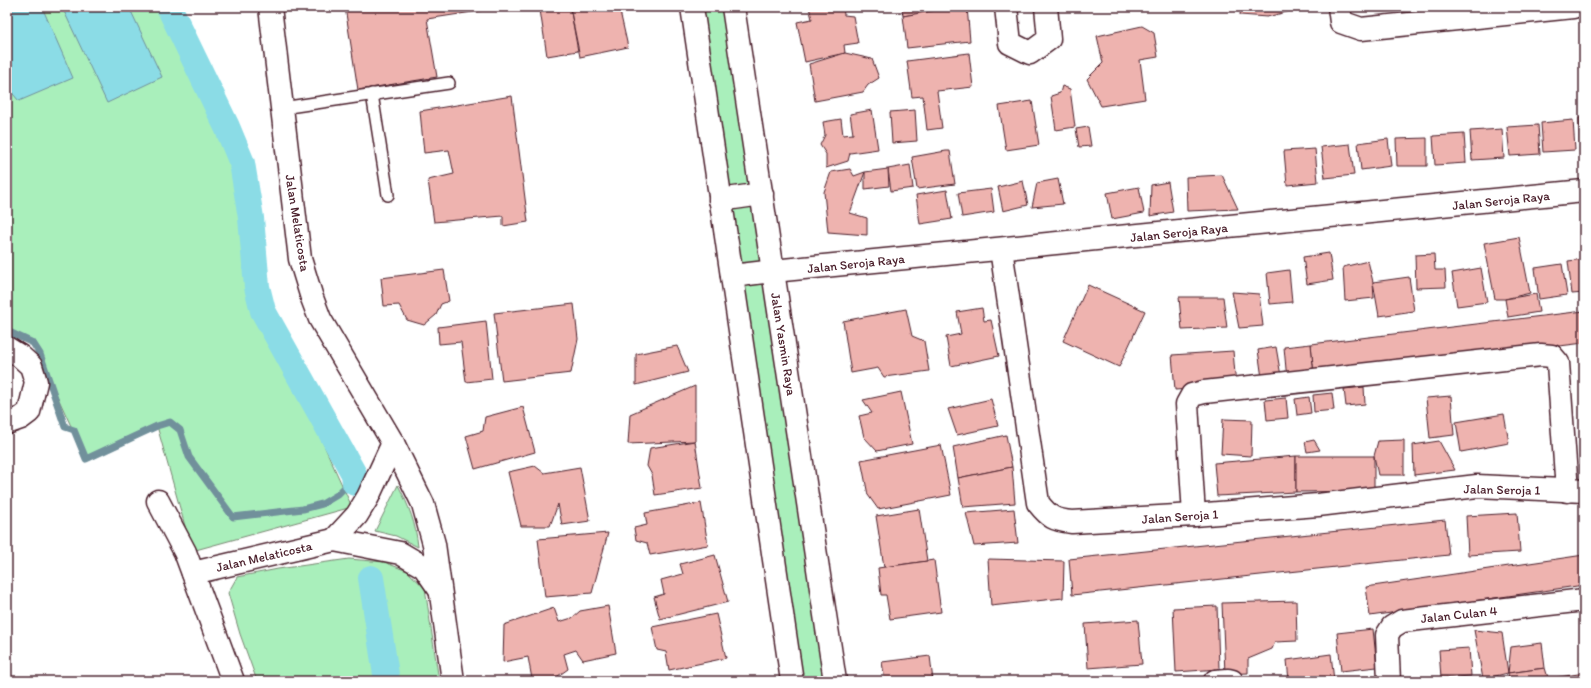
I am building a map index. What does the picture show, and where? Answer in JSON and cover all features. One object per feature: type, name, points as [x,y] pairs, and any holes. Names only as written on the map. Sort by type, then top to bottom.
[{"type":"street","name":"Jalan Melaticosta","points":[[270,7],[300,259],[320,319],[393,443],[423,504],[434,544],[453,681]]},
{"type":"street","points":[[692,7],[792,681]]},
{"type":"street","name":"Jalan Yasmin Raya","points":[[734,7],[835,681]]},
{"type":"street","points":[[1006,7],[1010,43],[1030,53],[1049,39],[1046,7]]},
{"type":"street","points":[[1339,7],[1341,22],[1361,29],[1573,7]]},
{"type":"street","name":"Jalan Seroja Raya","points":[[732,276],[1584,192]]},
{"type":"street","points":[[720,200],[762,194]]},
{"type":"street","name":"Jalan Seroja 1","points":[[1001,249],[1038,503],[1047,515],[1056,521],[1072,522],[1194,515],[1318,505],[1477,486],[1575,491]]},
{"type":"street","points":[[7,348],[20,356],[31,366],[36,382],[29,412],[22,418],[7,423]]},
{"type":"street","points":[[1194,515],[1187,404],[1192,395],[1204,392],[1541,355],[1552,356],[1558,363],[1575,491]]},
{"type":"street","points":[[334,540],[357,515],[368,497],[393,443]]},
{"type":"street","points":[[158,501],[185,552],[194,573],[233,681]]},
{"type":"street","name":"Jalan Melaticosta","points":[[194,573],[334,540],[400,553],[424,567],[440,591]]},
{"type":"street","name":"Jalan Culan 4","points":[[1388,681],[1387,635],[1392,627],[1402,621],[1584,600]]},
{"type":"street","points":[[1215,681],[1232,681]]},
{"type":"lane","points":[[282,108],[449,83]]},
{"type":"lane","points":[[372,94],[388,195]]},
{"type":"green space","points":[[7,7],[171,7],[242,163],[263,311],[352,507],[192,551],[157,426],[86,459],[33,343],[7,329]]},
{"type":"green space","points":[[692,7],[733,7],[835,681],[791,681]]},
{"type":"green space","points":[[398,485],[411,515],[416,531],[418,547],[396,536],[375,531]]},
{"type":"green space","points":[[349,559],[384,562],[407,571],[425,588],[439,681],[257,681],[240,634],[228,593],[237,577],[278,569]]},
{"type":"water","points":[[7,7],[42,7],[73,78],[19,101],[7,87]]},
{"type":"water","points":[[62,7],[129,7],[162,77],[107,103]]},
{"type":"building","points":[[345,7],[491,7],[492,9],[427,19],[437,77],[358,90]]},
{"type":"building","points":[[570,7],[578,51],[547,56],[540,10]]},
{"type":"building","points":[[570,7],[619,7],[628,47],[580,57]]},
{"type":"building","points":[[809,7],[843,7],[844,15],[853,16],[858,43],[844,45],[845,53],[805,62],[797,22],[812,19]]},
{"type":"building","points":[[902,7],[954,7],[903,16]]},
{"type":"building","points":[[954,7],[967,7],[970,41],[907,48],[903,16]]},
{"type":"building","points":[[1241,7],[1306,7],[1267,17],[1240,15]]},
{"type":"building","points":[[1142,26],[1154,33],[1158,57],[1140,60],[1145,99],[1101,106],[1087,79],[1103,63],[1097,36]]},
{"type":"building","points":[[845,53],[872,59],[879,78],[868,85],[863,92],[815,101],[809,64]]},
{"type":"building","points":[[969,53],[973,87],[937,91],[942,128],[927,130],[923,96],[912,97],[907,61]]},
{"type":"building","points":[[1062,86],[1070,89],[1075,127],[1056,130],[1051,96],[1060,93]]},
{"type":"building","points":[[512,96],[528,222],[503,226],[503,216],[434,222],[428,180],[454,174],[449,150],[424,153],[420,111]]},
{"type":"building","points":[[1032,101],[1039,145],[1006,150],[999,106]]},
{"type":"building","points":[[872,110],[878,149],[850,153],[848,161],[826,168],[826,154],[820,145],[825,135],[823,122],[841,119],[843,135],[853,134],[850,114]]},
{"type":"building","points":[[915,110],[917,141],[892,143],[890,112]]},
{"type":"building","points":[[1584,117],[1584,150],[1580,151],[1579,118]]},
{"type":"building","points":[[1573,120],[1575,150],[1543,152],[1541,123]]},
{"type":"building","points":[[1538,125],[1540,154],[1510,156],[1507,127]]},
{"type":"building","points":[[1088,127],[1091,146],[1079,147],[1076,129]]},
{"type":"building","points":[[1502,129],[1504,158],[1472,160],[1470,131]]},
{"type":"building","points":[[1464,134],[1466,163],[1435,165],[1433,136]]},
{"type":"building","points":[[1427,138],[1427,166],[1397,166],[1396,139]]},
{"type":"building","points":[[1388,139],[1391,166],[1361,170],[1358,143]]},
{"type":"building","points":[[1350,144],[1354,175],[1325,178],[1321,147]]},
{"type":"building","points":[[1315,149],[1318,182],[1287,185],[1284,151]]},
{"type":"building","points":[[950,151],[955,184],[917,189],[912,157]]},
{"type":"building","points":[[910,165],[913,188],[891,191],[888,169]]},
{"type":"building","points":[[850,169],[854,176],[865,172],[850,213],[867,218],[867,235],[828,232],[824,192],[831,172]]},
{"type":"building","points":[[888,169],[889,186],[865,189],[865,172]]},
{"type":"building","points":[[1222,175],[1238,209],[1187,211],[1186,177]]},
{"type":"building","points":[[1058,179],[1063,204],[1032,207],[1037,183]]},
{"type":"building","points":[[1023,181],[1028,205],[1003,211],[998,187]]},
{"type":"building","points":[[1168,182],[1173,212],[1150,216],[1151,185]]},
{"type":"building","points":[[1139,187],[1144,213],[1112,219],[1107,193]]},
{"type":"building","points":[[991,189],[994,212],[962,217],[958,193]]},
{"type":"building","points":[[947,190],[952,219],[920,224],[916,195]]},
{"type":"building","points":[[1519,237],[1530,293],[1505,299],[1495,299],[1484,243]]},
{"type":"building","points":[[1329,253],[1333,280],[1307,284],[1303,257]]},
{"type":"building","points":[[1434,254],[1435,270],[1445,270],[1446,287],[1416,288],[1415,255]]},
{"type":"building","points":[[1584,259],[1584,293],[1572,294],[1568,261]]},
{"type":"building","points":[[1368,261],[1373,282],[1374,298],[1345,301],[1343,267]]},
{"type":"building","points":[[1562,264],[1567,295],[1539,299],[1535,268]]},
{"type":"building","points":[[1481,268],[1487,302],[1457,306],[1452,273]]},
{"type":"building","points":[[444,270],[449,301],[441,304],[436,315],[424,325],[407,320],[399,305],[384,306],[381,278]]},
{"type":"building","points":[[1289,270],[1292,302],[1270,304],[1267,273]]},
{"type":"building","points":[[1409,277],[1414,311],[1379,316],[1373,282]]},
{"type":"building","points":[[1088,285],[1145,311],[1119,367],[1063,341]]},
{"type":"building","points":[[1232,292],[1259,294],[1263,326],[1239,328]]},
{"type":"building","points":[[1536,294],[1539,312],[1508,317],[1505,299]]},
{"type":"building","points":[[1179,297],[1223,297],[1227,328],[1182,330]]},
{"type":"building","points":[[574,304],[578,339],[571,373],[502,381],[494,313]]},
{"type":"building","points":[[982,308],[984,321],[991,320],[999,356],[951,366],[946,337],[961,334],[957,312]]},
{"type":"building","points":[[906,309],[912,336],[924,341],[929,371],[884,377],[878,368],[851,373],[843,321]]},
{"type":"building","points":[[1584,311],[1584,343],[1314,376],[1311,344]]},
{"type":"building","points":[[486,321],[492,379],[466,382],[461,342],[439,344],[438,327]]},
{"type":"building","points":[[1311,344],[1314,376],[1287,380],[1284,347]]},
{"type":"building","points":[[677,346],[688,372],[636,385],[636,354]]},
{"type":"building","points":[[1276,347],[1282,382],[1263,385],[1258,350]]},
{"type":"building","points":[[1233,351],[1236,386],[1175,390],[1172,355]]},
{"type":"building","points":[[695,386],[695,441],[628,444],[630,414]]},
{"type":"building","points":[[1364,387],[1365,404],[1346,406],[1344,389]]},
{"type":"building","points":[[901,392],[912,444],[877,451],[864,437],[859,416],[872,413],[863,400]]},
{"type":"building","points":[[1332,393],[1334,410],[1314,412],[1313,395]]},
{"type":"building","points":[[1451,396],[1454,435],[1430,438],[1426,398]]},
{"type":"building","points":[[1309,397],[1311,413],[1297,415],[1295,399]]},
{"type":"building","points":[[1286,398],[1288,418],[1267,420],[1265,400]]},
{"type":"building","points":[[991,399],[998,426],[957,435],[948,409]]},
{"type":"building","points":[[523,407],[535,452],[475,469],[466,436],[483,431],[485,417]]},
{"type":"building","points":[[1504,414],[1509,443],[1461,452],[1456,422]]},
{"type":"building","points":[[1223,419],[1252,420],[1251,456],[1221,454]]},
{"type":"building","points":[[1006,435],[1012,467],[958,478],[953,447]]},
{"type":"building","points":[[1314,440],[1320,450],[1307,452],[1305,442]]},
{"type":"building","points":[[1404,440],[1404,475],[1378,475],[1374,456],[1378,441]]},
{"type":"building","points":[[695,441],[702,488],[655,495],[652,475],[647,466],[650,448]]},
{"type":"building","points":[[1439,441],[1455,470],[1414,475],[1413,445]]},
{"type":"building","points":[[941,445],[951,495],[878,509],[868,495],[861,460]]},
{"type":"building","points":[[1296,456],[1296,492],[1217,496],[1214,463]]},
{"type":"building","points":[[1296,456],[1374,456],[1374,491],[1296,492]]},
{"type":"building","points":[[535,466],[544,473],[580,467],[590,521],[562,525],[558,504],[550,526],[521,526],[508,472]]},
{"type":"building","points":[[1012,467],[1015,503],[963,507],[958,478]]},
{"type":"building","points":[[701,503],[708,545],[650,555],[647,543],[636,540],[634,528],[647,525],[645,513]]},
{"type":"building","points":[[919,509],[927,561],[884,567],[876,516]]},
{"type":"building","points":[[1014,509],[1018,543],[974,546],[966,513]]},
{"type":"building","points":[[1517,513],[1520,552],[1468,555],[1466,516]]},
{"type":"building","points":[[1445,520],[1449,555],[1072,595],[1069,559]]},
{"type":"building","points":[[608,533],[592,593],[545,597],[538,539]]},
{"type":"building","points":[[715,555],[728,602],[660,619],[654,597],[664,594],[661,580],[683,574],[680,564]]},
{"type":"building","points":[[1584,555],[1584,585],[1370,616],[1366,587]]},
{"type":"building","points":[[988,559],[1064,561],[1063,598],[991,606]]},
{"type":"building","points":[[934,560],[941,612],[890,619],[886,595],[881,595],[878,568]]},
{"type":"building","points":[[1296,601],[1297,641],[1275,642],[1272,649],[1248,659],[1248,673],[1225,674],[1222,603]]},
{"type":"building","points":[[608,606],[616,653],[583,660],[576,650],[564,654],[568,669],[551,681],[532,679],[528,657],[503,662],[504,625],[554,608],[559,622],[572,618],[580,611]]},
{"type":"building","points":[[1217,606],[1219,669],[1176,672],[1173,608]]},
{"type":"building","points":[[716,614],[726,658],[669,670],[666,652],[657,650],[652,627]]},
{"type":"building","points":[[1138,620],[1142,664],[1088,668],[1085,624]]},
{"type":"building","points":[[1373,629],[1377,667],[1341,671],[1337,633]]},
{"type":"building","points":[[1474,630],[1502,633],[1508,673],[1483,679]]},
{"type":"building","points":[[1542,643],[1545,668],[1508,673],[1511,647]]},
{"type":"building","points":[[1469,648],[1471,676],[1441,678],[1439,650]]},
{"type":"building","points":[[1331,654],[1334,681],[1289,681],[1287,660]]},
{"type":"building","points":[[930,656],[933,681],[885,681],[882,662]]},
{"type":"building","points":[[1545,668],[1549,681],[1509,681],[1508,673]]},
{"type":"building","points":[[1584,673],[1584,681],[1549,681],[1548,679]]},
{"type":"waterway","points":[[169,7],[227,127],[242,163],[251,218],[257,287],[263,311],[354,474],[355,483]]},
{"type":"waterway","points":[[7,331],[33,343],[40,354],[65,427],[74,430],[86,459],[157,426],[170,422],[180,430],[189,457],[233,517],[303,509],[322,504],[337,495],[347,485],[354,474]]},
{"type":"waterway","points":[[371,578],[387,681]]}]
